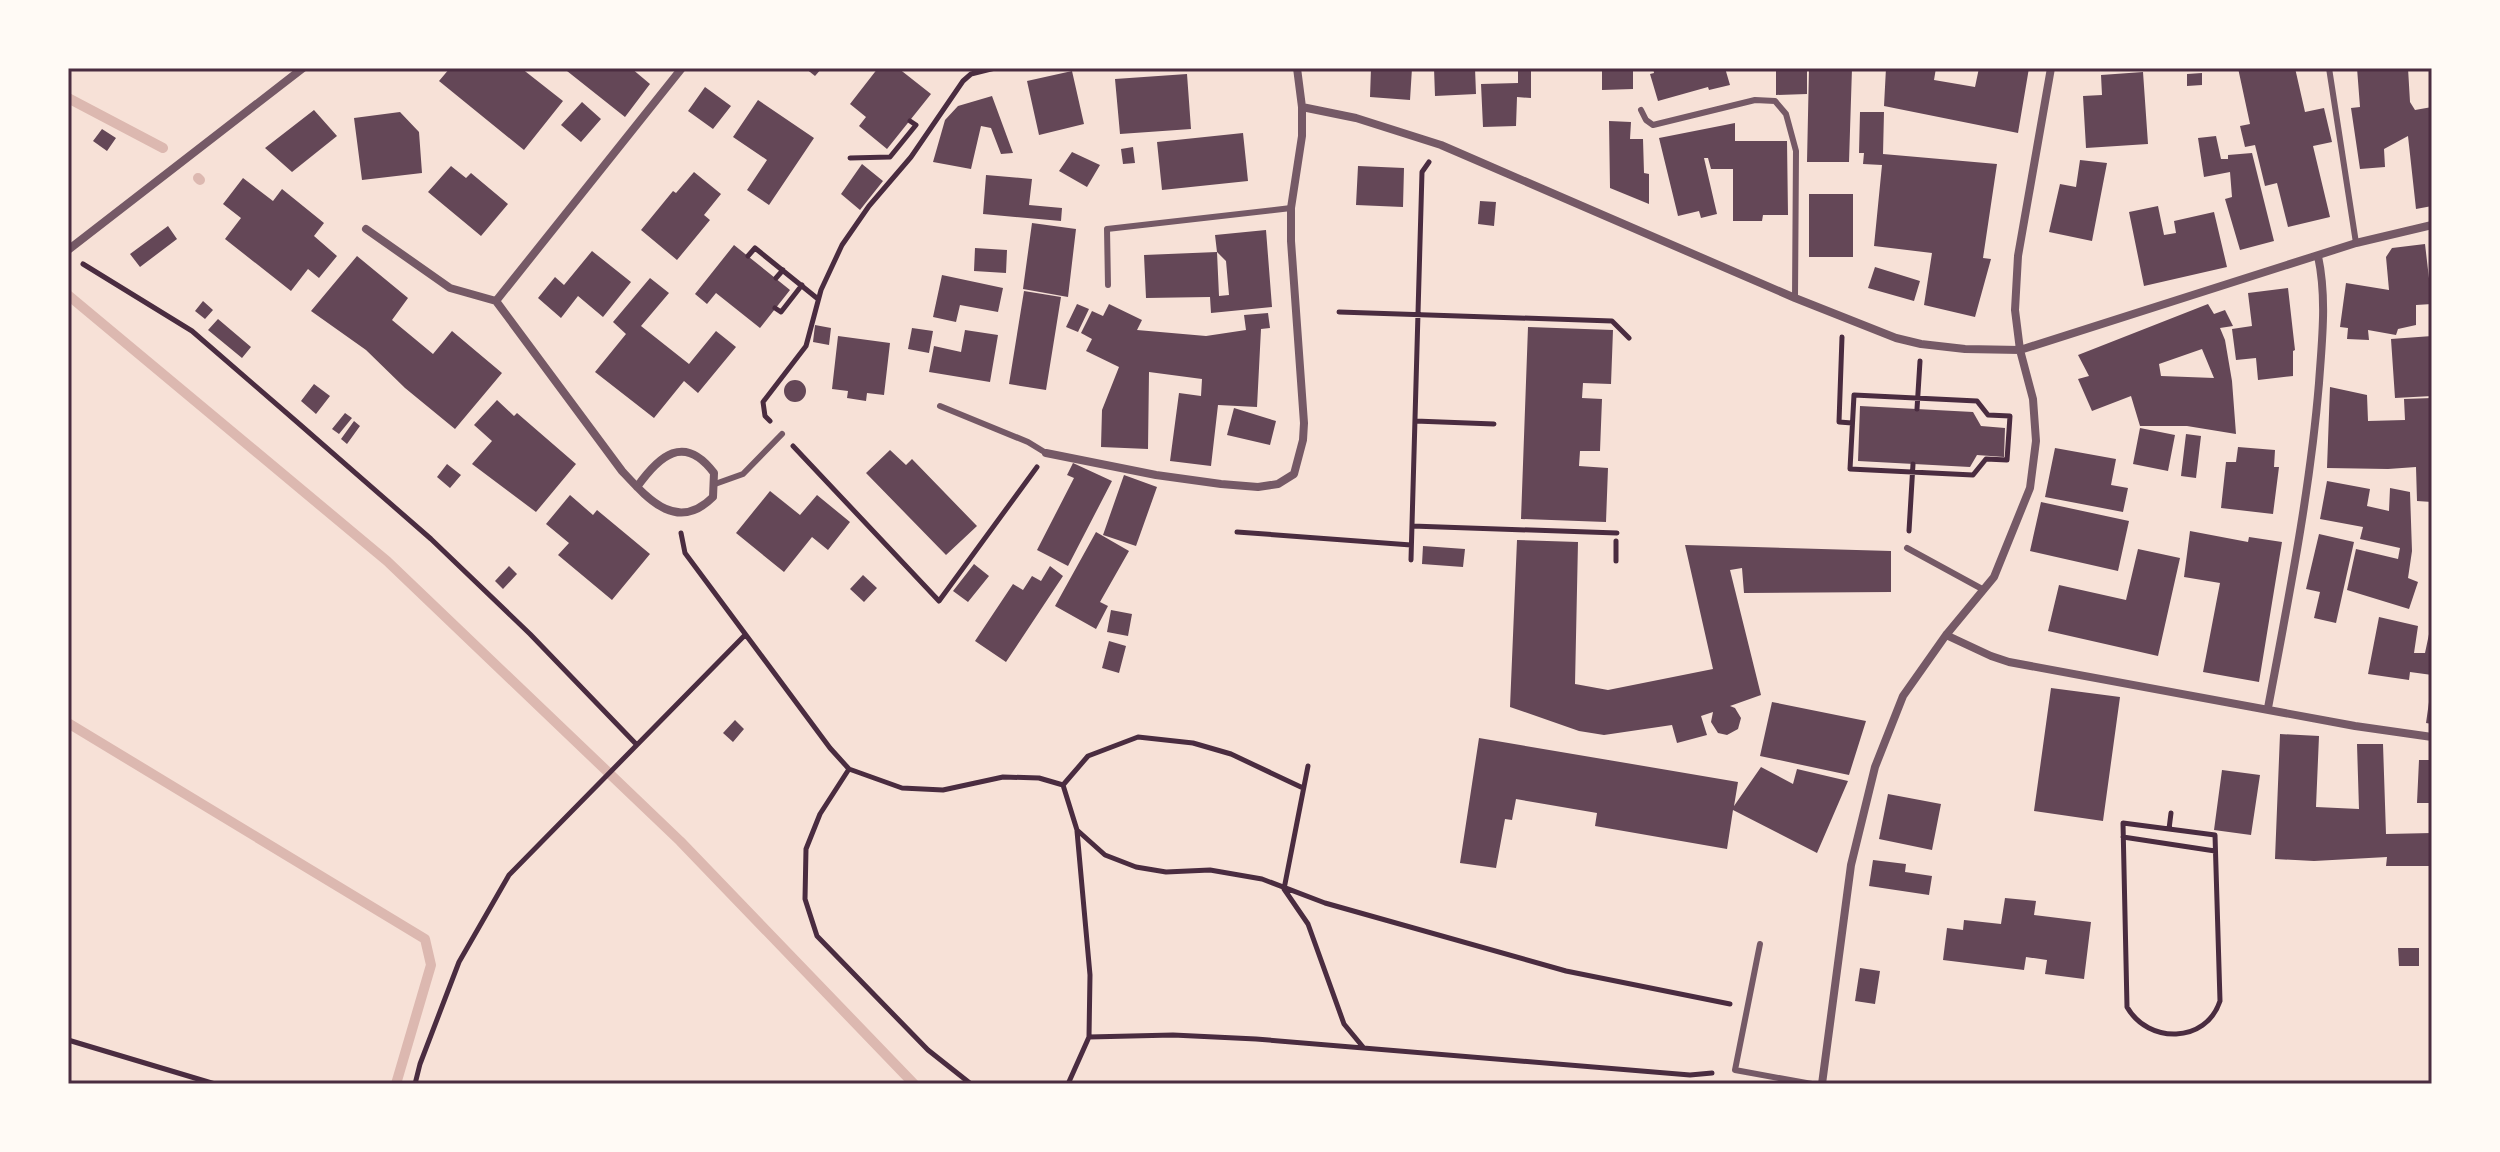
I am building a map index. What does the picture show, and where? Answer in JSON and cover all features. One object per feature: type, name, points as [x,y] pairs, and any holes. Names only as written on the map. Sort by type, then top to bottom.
[{"type":"street","points":[[68,250],[303,68]]},
{"type":"street","points":[[496,301],[682,68]]},
{"type":"street","points":[[1046,453],[1156,475],[1221,484],[1258,487],[1278,484],[1294,474],[1301,451],[1304,423],[1291,208],[1302,136],[1297,68]]},
{"type":"street","points":[[1822,1084],[1851,865],[1875,767],[1903,696],[1946,635],[1994,577],[2030,488],[2036,441],[2035,422],[2015,310],[2018,256],[2051,68]]},
{"type":"street","points":[[1302,107],[1356,118],[1441,145],[1857,324],[1921,344],[1965,349],[2020,350],[2356,243],[2432,225]]},
{"type":"street","points":[[366,229],[450,288],[496,301],[622,471],[637,487],[654,503],[684,514],[702,508],[713,497],[714,473],[706,462],[693,453],[674,452],[655,462],[637,487]]},
{"type":"street","points":[[2268,708],[2314,437],[2324,321],[2323,278],[2318,256]]},
{"type":"street","points":[[1946,635],[2009,662],[2355,726],[2432,737]]},
{"type":"lane","points":[[2329,68],[2356,243]]},
{"type":"lane","points":[[1641,110],[1653,125],[1755,100],[1775,101],[1786,114],[1796,151],[1795,298]]},
{"type":"lane","points":[[1108,285],[1107,229],[1291,208]]},
{"type":"lane","points":[[940,406],[1028,442],[1046,453]]},
{"type":"lane","points":[[715,484],[743,474],[782,434]]},
{"type":"lane","points":[[1907,548],[1984,590]]},
{"type":"lane","points":[[1760,944],[1735,1070],[1812,1084]]},
{"type":"path","points":[[995,68],[971,74],[963,81],[911,157],[869,206],[842,245],[818,299],[806,346],[763,402],[765,416],[939,601],[1046,453]]},
{"type":"path","points":[[850,158],[890,157],[916,125],[910,121]]},
{"type":"path","points":[[1411,560],[1422,172],[1441,145]]},
{"type":"path","points":[[748,256],[755,248],[818,299]]},
{"type":"path","points":[[79,262],[192,331],[431,539],[530,634],[636,744]]},
{"type":"path","points":[[776,278],[783,270]]},
{"type":"path","points":[[775,308],[781,312],[802,285]]},
{"type":"path","points":[[1339,312],[1612,321],[1629,338]]},
{"type":"path","points":[[1842,336],[1839,422],[1852,423]]},
{"type":"path","points":[[1917,409],[1919,363]]},
{"type":"path","points":[[1854,395],[1917,398],[1977,401],[1988,415],[2010,416],[2007,460],[1986,459],[1973,475],[1850,469],[1855,434],[1852,423],[1854,395]]},
{"type":"path","points":[[1415,421],[1494,424]]},
{"type":"path","points":[[1909,526],[1913,464]]},
{"type":"path","points":[[684,514],[681,537],[685,553],[830,748],[849,769],[902,788],[943,790],[1003,777],[1039,778],[1063,785]]},
{"type":"path","points":[[1412,526],[1617,533]]},
{"type":"path","points":[[1237,532],[1411,545]]},
{"type":"path","points":[[1616,541],[1616,561]]},
{"type":"path","points":[[415,1084],[459,962],[509,875],[745,635]]},
{"type":"path","points":[[1063,785],[1088,756],[1138,737],[1193,743],[1231,754],[1303,788]]},
{"type":"path","points":[[1308,766],[1284,889],[1308,924],[1344,1024],[1364,1047]]},
{"type":"path","points":[[849,769],[820,814],[806,849],[805,899],[817,936],[928,1050],[971,1084]]},
{"type":"path","points":[[1063,785],[1077,830],[1090,975],[1089,1037],[1068,1084]]},
{"type":"path","points":[[2169,829],[2171,813]]},
{"type":"path","points":[[2123,823],[2215,835],[2220,1001],[2216,1015],[2206,1025],[2190,1032],[2161,1032],[2145,1027],[2134,1020],[2127,1007],[2123,837],[2123,823]]},
{"type":"path","points":[[1077,830],[1105,855],[1136,867],[1166,872],[1210,870],[1262,879],[1325,903],[1566,971],[1747,1007]]},
{"type":"path","points":[[2123,837],[2215,851]]},
{"type":"path","points":[[1089,1037],[1173,1035],[1364,1047],[1690,1075],[1712,1073]]},
{"type":"path","points":[[68,1040],[215,1084]]},
{"type":"building","points":[[450,68],[521,68],[563,101],[524,150],[439,81]]},
{"type":"building","points":[[570,68],[631,68],[650,84],[625,117],[567,71]]},
{"type":"building","points":[[805,68],[822,68],[815,76]]},
{"type":"building","points":[[878,68],[898,68],[931,94],[887,149],[859,126],[866,117],[850,104]]},
{"type":"building","points":[[1371,68],[1412,68],[1410,100],[1370,97]]},
{"type":"building","points":[[1434,68],[1475,68],[1476,94],[1435,96]]},
{"type":"building","points":[[1518,68],[1531,68],[1531,98],[1517,97],[1516,126],[1483,127],[1481,84],[1518,83]]},
{"type":"building","points":[[1602,68],[1633,68],[1633,89],[1602,90]]},
{"type":"building","points":[[1653,68],[1725,68],[1730,85],[1709,90],[1708,87],[1658,101],[1650,74],[1654,73]]},
{"type":"building","points":[[1776,68],[1807,68],[1807,94],[1776,95]]},
{"type":"building","points":[[1809,68],[1852,68],[1849,162],[1807,162]]},
{"type":"building","points":[[1886,68],[1936,68],[1934,80],[1975,87],[1979,68],[2029,68],[2018,133],[1884,106]]},
{"type":"building","points":[[2238,68],[2295,68],[2305,112],[2324,108],[2332,142],[2313,146],[2330,217],[2288,227],[2277,183],[2265,186],[2255,145],[2245,147],[2240,126],[2250,124]]},
{"type":"building","points":[[2357,68],[2408,68],[2410,102],[2415,110],[2432,107],[2432,206],[2416,209],[2408,136],[2384,149],[2385,167],[2360,169],[2351,108],[2360,107]]},
{"type":"building","points":[[1072,71],[1084,124],[1039,135],[1027,81]]},
{"type":"building","points":[[2143,72],[2148,144],[2086,148],[2083,96],[2102,95],[2101,75]]},
{"type":"building","points":[[2202,73],[2202,85],[2187,86],[2187,74]]},
{"type":"building","points":[[1187,74],[1191,129],[1120,134],[1115,79]]},
{"type":"building","points":[[705,87],[731,106],[713,129],[688,111]]},
{"type":"building","points":[[992,96],[1013,153],[1001,154],[991,128],[981,126],[971,169],[933,162],[945,120],[958,106]]},
{"type":"building","points":[[758,100],[814,138],[769,205],[747,190],[767,160],[733,137]]},
{"type":"building","points":[[582,102],[601,119],[581,142],[561,125]]},
{"type":"building","points":[[314,110],[337,136],[292,172],[265,148]]},
{"type":"building","points":[[400,112],[419,132],[422,173],[362,180],[354,118]]},
{"type":"building","points":[[1860,112],[1884,112],[1883,154],[1997,164],[1983,258],[1991,259],[1975,317],[1924,305],[1932,253],[1874,246],[1882,165],[1863,164],[1864,153],[1859,153]]},
{"type":"building","points":[[1609,121],[1631,122],[1630,139],[1643,139],[1644,173],[1649,174],[1649,204],[1610,188]]},
{"type":"building","points":[[1735,123],[1735,141],[1787,141],[1788,215],[1763,215],[1762,221],[1733,221],[1733,169],[1711,169],[1708,158],[1704,158],[1717,214],[1701,218],[1699,211],[1678,216],[1659,138]]},
{"type":"building","points":[[102,129],[116,138],[107,151],[93,141]]},
{"type":"building","points":[[1243,133],[1248,181],[1162,190],[1157,142]]},
{"type":"building","points":[[2216,136],[2221,159],[2228,159],[2228,155],[2252,153],[2274,241],[2240,250],[2225,199],[2232,197],[2230,172],[2204,177],[2198,138]]},
{"type":"building","points":[[1133,147],[1135,163],[1123,164],[1121,149]]},
{"type":"building","points":[[1072,152],[1100,165],[1087,187],[1059,171]]},
{"type":"building","points":[[2080,160],[2107,163],[2092,241],[2049,232],[2060,184],[2076,187]]},
{"type":"building","points":[[862,164],[883,181],[860,210],[841,194]]},
{"type":"building","points":[[451,166],[466,178],[471,173],[508,204],[481,236],[428,192]]},
{"type":"building","points":[[1358,166],[1404,168],[1403,207],[1356,205]]},
{"type":"building","points":[[694,172],[721,194],[704,215],[710,220],[677,260],[641,230],[673,191],[676,193]]},
{"type":"building","points":[[986,175],[1032,179],[1029,205],[1062,208],[1061,221],[983,214]]},
{"type":"building","points":[[243,178],[273,201],[282,189],[324,223],[314,236],[337,256],[319,278],[308,269],[291,291],[225,239],[241,218],[223,204]]},
{"type":"building","points":[[1809,194],[1853,194],[1853,257],[1809,257]]},
{"type":"building","points":[[1480,201],[1496,202],[1494,226],[1478,224]]},
{"type":"building","points":[[2158,206],[2164,235],[2176,233],[2174,221],[2214,212],[2227,267],[2144,286],[2129,212]]},
{"type":"building","points":[[1032,223],[1076,229],[1068,297],[1023,289]]},
{"type":"building","points":[[168,226],[177,239],[140,267],[130,254]]},
{"type":"building","points":[[1266,230],[1272,307],[1211,313],[1210,297],[1146,298],[1144,255],[1217,252],[1215,235]],"holes":[[[1217,252],[1226,261],[1229,295],[1219,296]]]},
{"type":"building","points":[[2425,244],[2432,304],[2416,305],[2416,325],[2398,329],[2396,335],[2368,330],[2369,340],[2347,339],[2348,328],[2340,327],[2346,283],[2389,290],[2386,257],[2392,248]]},
{"type":"building","points":[[734,245],[790,290],[760,328],[716,293],[707,304],[695,294]]},
{"type":"building","points":[[975,248],[1007,250],[1006,273],[974,271]]},
{"type":"building","points":[[592,251],[631,282],[603,317],[578,296],[561,318],[538,298],[555,277],[564,285]]},
{"type":"building","points":[[357,256],[408,298],[392,320],[433,354],[452,331],[502,373],[455,429],[405,388],[366,350],[311,311]]},
{"type":"building","points":[[1875,267],[1920,281],[1914,301],[1868,288]]},
{"type":"building","points":[[942,275],[1003,288],[998,312],[960,305],[956,322],[933,317]]},
{"type":"building","points":[[650,278],[669,293],[641,326],[689,364],[716,331],[736,347],[698,393],[684,381],[654,418],[595,372],[626,334],[613,322]]},
{"type":"building","points":[[2288,288],[2295,350],[2293,376],[2258,380],[2256,358],[2236,360],[2232,329],[2252,326],[2248,293]]},
{"type":"building","points":[[1024,291],[1061,297],[1046,390],[1009,384]]},
{"type":"building","points":[[203,301],[213,310],[205,319],[195,311]]},
{"type":"building","points":[[1077,304],[1089,309],[1078,332],[1066,327]]},
{"type":"building","points":[[1109,304],[1142,320],[1137,330],[1206,336],[1246,330],[1244,315],[1268,313],[1270,328],[1261,329],[1257,407],[1218,405],[1211,466],[1170,461],[1179,393],[1201,396],[1202,379],[1149,372],[1148,449],[1101,447],[1102,410],[1119,367],[1086,351],[1092,339],[1081,333],[1092,311],[1103,316]]},
{"type":"building","points":[[2208,304],[2214,314],[2225,310],[2233,326],[2220,328],[2232,381],[2236,434],[2187,426],[2140,426],[2131,396],[2092,411],[2078,379],[2089,376],[2078,355]],"holes":[[[2202,349],[2214,378],[2161,376],[2159,364]]]},
{"type":"building","points":[[218,319],[251,347],[242,358],[208,330]]},
{"type":"building","points":[[815,325],[831,328],[829,345],[813,342]]},
{"type":"building","points":[[1528,327],[1613,330],[1611,384],[1583,383],[1582,398],[1602,399],[1600,451],[1580,451],[1579,466],[1608,468],[1606,522],[1521,519]]},
{"type":"building","points":[[912,328],[933,331],[929,353],[908,349]]},
{"type":"building","points":[[965,330],[998,335],[990,382],[929,372],[934,346],[961,352]]},
{"type":"building","points":[[838,336],[890,343],[884,395],[867,393],[866,401],[847,398],[848,391],[832,389]]},
{"type":"building","points":[[2432,336],[2432,396],[2395,398],[2391,339]]},
{"type":"building","points":[[795,380],[803,383],[806,391],[803,399],[795,402],[787,399],[784,391],[787,383]]},
{"type":"building","points":[[314,384],[330,396],[316,414],[301,401]]},
{"type":"building","points":[[2330,387],[2367,395],[2368,421],[2405,420],[2404,399],[2432,398],[2432,502],[2417,501],[2416,467],[2327,468]]},
{"type":"building","points":[[497,400],[514,416],[517,413],[576,464],[536,512],[472,464],[492,441],[474,425]]},
{"type":"building","points":[[1860,406],[1973,412],[1981,426],[2005,428],[2004,457],[1977,455],[1970,467],[1858,461]]},
{"type":"building","points":[[1234,408],[1276,421],[1270,445],[1227,435]]},
{"type":"building","points":[[345,413],[352,418],[339,434],[332,429]]},
{"type":"building","points":[[354,421],[360,426],[347,444],[341,439]]},
{"type":"building","points":[[2140,428],[2175,435],[2168,471],[2133,464]]},
{"type":"building","points":[[2186,434],[2201,436],[2196,478],[2181,476]]},
{"type":"building","points":[[2238,447],[2275,450],[2274,467],[2279,467],[2273,514],[2221,508],[2226,462],[2236,462]]},
{"type":"building","points":[[2055,448],[2116,459],[2111,485],[2128,488],[2123,512],[2045,497]]},
{"type":"building","points":[[890,450],[906,465],[912,459],[977,526],[946,555],[866,473]]},
{"type":"building","points":[[1073,463],[1112,481],[1068,566],[1037,550],[1074,478],[1067,475]]},
{"type":"building","points":[[447,464],[461,475],[450,488],[437,477]]},
{"type":"building","points":[[1124,475],[1157,487],[1136,546],[1103,535]]},
{"type":"building","points":[[2327,481],[2370,489],[2367,506],[2389,511],[2390,488],[2410,492],[2412,551],[2408,578],[2418,582],[2409,609],[2347,590],[2356,549],[2398,559],[2400,548],[2360,539],[2363,527],[2320,519]]},
{"type":"building","points":[[770,491],[800,515],[817,495],[850,522],[828,550],[812,537],[784,572],[736,533]]},
{"type":"building","points":[[570,495],[593,515],[597,510],[650,554],[612,600],[558,555],[569,543],[546,524]]},
{"type":"building","points":[[2041,502],[2129,521],[2118,571],[2030,551]]},
{"type":"building","points":[[2190,531],[2248,542],[2249,537],[2282,542],[2259,682],[2203,672],[2220,583],[2184,577]]},
{"type":"building","points":[[1096,532],[1129,551],[1100,602],[1108,606],[1096,629],[1055,606]]},
{"type":"building","points":[[2319,534],[2354,542],[2336,623],[2314,618],[2320,592],[2306,589]]},
{"type":"building","points":[[1517,540],[1578,542],[1575,684],[1608,690],[1713,669],[1685,545],[1891,551],[1891,592],[1744,593],[1742,568],[1730,570],[1761,695],[1730,706],[1741,718],[1738,729],[1727,735],[1718,733],[1711,722],[1713,712],[1701,716],[1707,735],[1677,743],[1672,725],[1604,735],[1579,731],[1510,707]]},
{"type":"building","points":[[1423,546],[1465,549],[1463,567],[1422,564]]},
{"type":"building","points":[[2138,549],[2180,558],[2158,656],[2048,631],[2059,585],[2126,600]]},
{"type":"building","points":[[974,564],[989,576],[968,602],[953,591]]},
{"type":"building","points":[[509,566],[517,574],[503,589],[495,581]]},
{"type":"building","points":[[1050,566],[1063,576],[1006,662],[975,641],[1013,584],[1023,590],[1032,576],[1041,581]]},
{"type":"building","points":[[863,575],[877,588],[864,602],[850,589]]},
{"type":"building","points":[[1111,610],[1132,614],[1128,636],[1107,632]]},
{"type":"building","points":[[2379,617],[2418,626],[2414,653],[2425,653],[2432,620],[2432,675],[2410,672],[2409,680],[2368,674]]},
{"type":"building","points":[[1109,641],[1126,646],[1119,673],[1102,668]]},
{"type":"building","points":[[2051,688],[2120,697],[2103,821],[2034,811]]},
{"type":"building","points":[[2432,695],[2432,724],[2426,723]]},
{"type":"building","points":[[1772,702],[1866,721],[1849,775],[1760,756]]},
{"type":"building","points":[[735,720],[744,729],[733,742],[723,733]]},
{"type":"building","points":[[2280,734],[2319,736],[2316,807],[2359,809],[2357,744],[2383,744],[2386,834],[2432,833],[2432,866],[2386,866],[2387,857],[2314,861],[2275,859]]},
{"type":"building","points":[[1479,738],[1738,782],[1734,806],[1761,767],[1793,784],[1797,769],[1848,781],[1817,853],[1733,810],[1727,849],[1595,826],[1597,813],[1516,799],[1512,820],[1505,819],[1496,868],[1460,863]]},
{"type":"building","points":[[2419,760],[2432,760],[2432,803],[2417,803]]},
{"type":"building","points":[[2222,770],[2260,775],[2251,835],[2214,830]]},
{"type":"building","points":[[1888,794],[1941,804],[1932,850],[1879,839]]},
{"type":"building","points":[[1873,860],[1906,864],[1905,872],[1932,876],[1929,895],[1869,886]]},
{"type":"building","points":[[2005,898],[2036,901],[2034,915],[2091,922],[2084,979],[2045,974],[2047,960],[2026,957],[2024,970],[1943,960],[1947,928],[1963,930],[1964,920],[2001,924]]},
{"type":"building","points":[[2398,948],[2419,948],[2419,966],[2399,966]]},
{"type":"building","points":[[1860,968],[1880,971],[1875,1004],[1855,1001]]},
{"type":"waterway","points":[[68,98],[163,148]]},
{"type":"waterway","points":[[68,295],[387,561],[680,841],[914,1084]]},
{"type":"waterway","points":[[68,723],[425,939],[431,965],[396,1084]]}]
